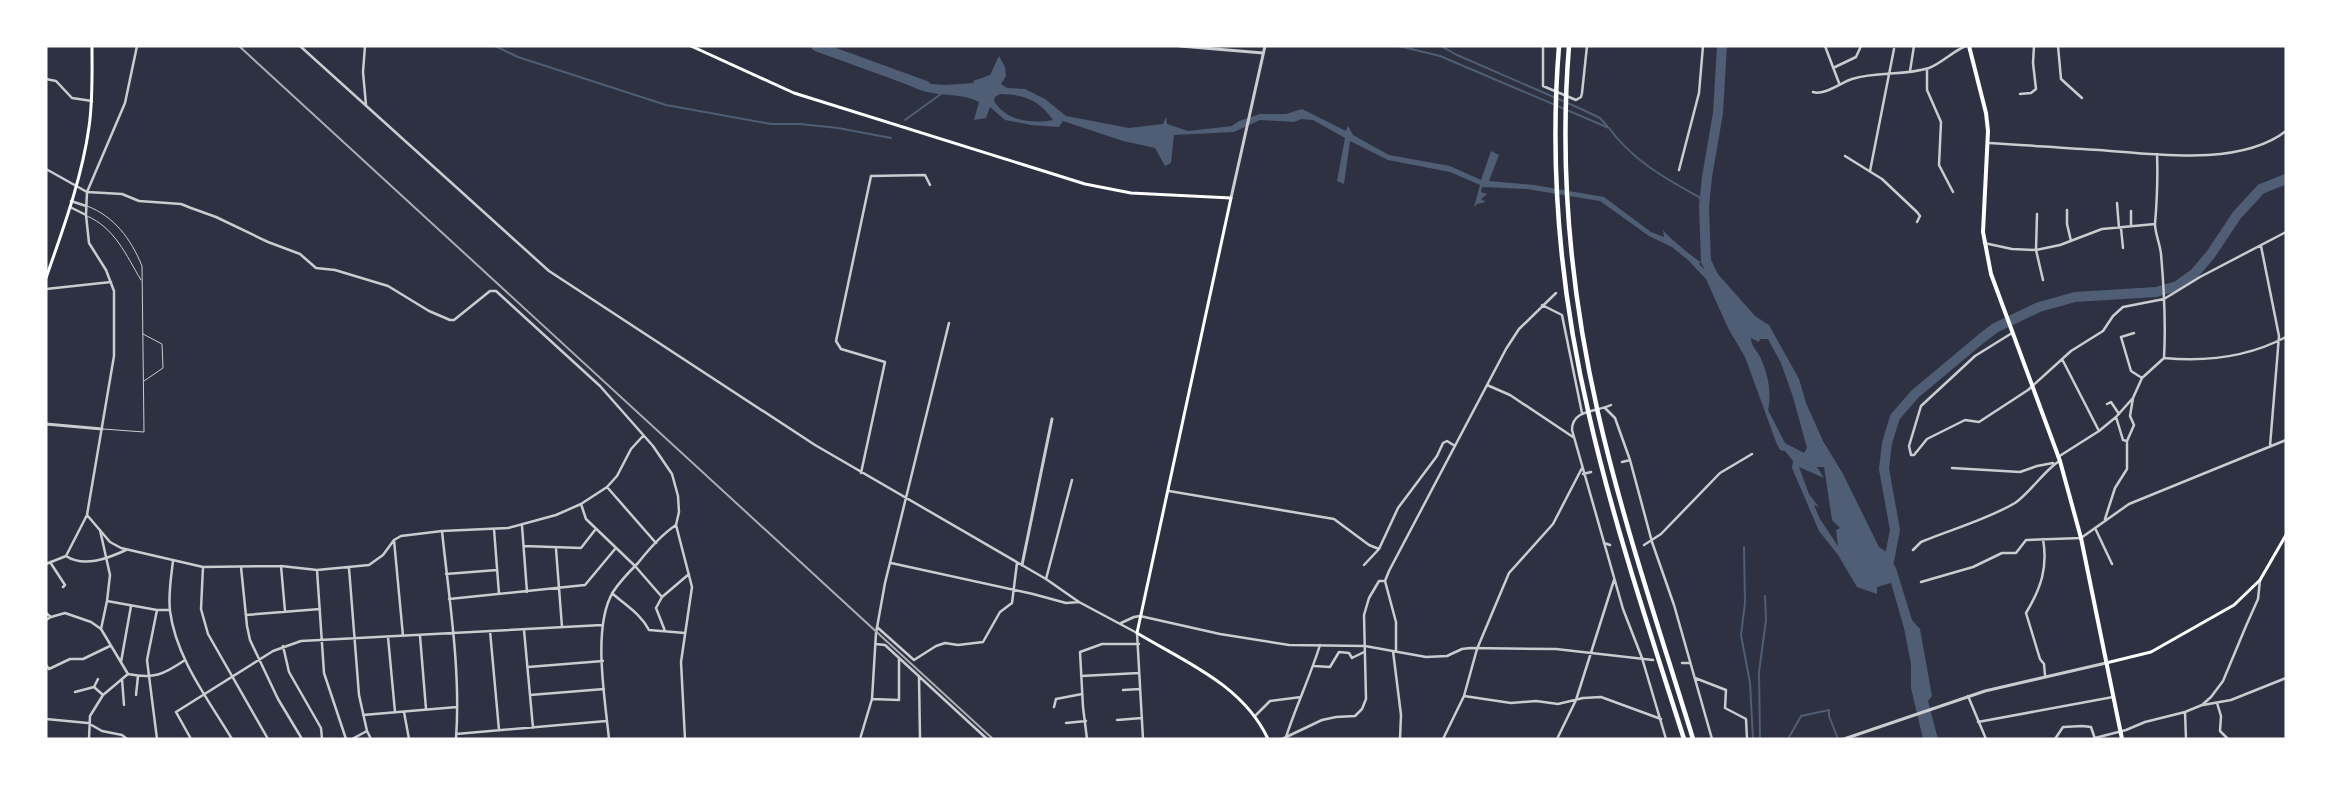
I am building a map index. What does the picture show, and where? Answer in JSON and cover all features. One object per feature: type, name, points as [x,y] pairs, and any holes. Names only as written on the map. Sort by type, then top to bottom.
[{"type":"highway","points":[[1559,46],[1556,157],[1563,260],[1576,351],[1589,415],[1621,534],[1684,739]]},
{"type":"highway","points":[[1568,46],[1566,157],[1572,259],[1584,342],[1598,413],[1632,541],[1693,739]]},
{"type":"main road","points":[[46,278],[70,208],[89,128],[92,101],[92,46]]},
{"type":"main road","points":[[691,46],[794,93],[1085,184],[1131,193],[1231,198],[1137,633],[1212,677],[1242,700],[1255,716],[1268,739]]},
{"type":"main road","points":[[1967,46],[1986,114],[1989,143],[1983,216],[1984,243],[1991,274],[2059,459],[2081,538],[2122,739]]},
{"type":"main road","points":[[2106,662],[2151,652],[2234,605],[2260,580],[2286,535]]},
{"type":"street","points":[[63,587],[65,585],[62,579],[48,563],[66,556],[88,515],[114,356],[115,300],[111,282],[89,243],[86,215],[87,192],[125,103],[137,46]]},
{"type":"street","points":[[300,46],[549,271],[600,307],[861,473],[1046,579],[1079,602],[1137,633],[1142,739]]},
{"type":"street","points":[[365,46],[363,72],[366,106]]},
{"type":"street","points":[[1180,46],[1263,53]]},
{"type":"street","points":[[1231,198],[1265,46]]},
{"type":"street","points":[[1543,46],[1543,86],[1579,100],[1582,93],[1587,46]]},
{"type":"street","points":[[1679,170],[1698,93],[1703,46]]},
{"type":"street","points":[[1825,46],[1839,83]]},
{"type":"street","points":[[1833,68],[1856,57],[1861,46]]},
{"type":"street","points":[[1910,70],[1914,46]]},
{"type":"street","points":[[1813,92],[1820,93],[1839,83],[1861,76],[1890,75],[1910,70],[1927,69],[1967,46]]},
{"type":"street","points":[[2020,94],[2031,93],[2036,88],[2033,63],[2034,46]]},
{"type":"street","points":[[2058,46],[2061,78],[2082,98]]},
{"type":"street","points":[[1870,171],[1894,49]]},
{"type":"street","points":[[1927,69],[1927,90],[1941,122],[1939,165],[1953,192]]},
{"type":"street","points":[[46,80],[56,81],[72,98],[92,101]]},
{"type":"street","points":[[1989,143],[2157,154],[2230,152],[2250,148],[2286,131]]},
{"type":"street","points":[[2157,154],[2158,200],[2155,224],[2160,244],[2163,279],[2164,358]]},
{"type":"street","points":[[1845,156],[1870,171],[1917,212],[1920,216],[1917,222]]},
{"type":"street","points":[[46,169],[87,192],[122,194],[139,201],[186,206],[216,217],[268,242],[300,254],[316,268],[335,270],[388,286],[428,311],[450,320],[454,320],[490,291],[496,291],[600,386],[663,458],[672,474],[678,496],[679,512],[676,525],[692,587],[681,662],[685,739]]},
{"type":"street","points":[[861,473],[885,362],[840,349],[836,341],[871,176],[925,174],[930,185]]},
{"type":"street","points":[[71,201],[86,206]]},
{"type":"street","points":[[2116,203],[2123,248]]},
{"type":"street","points":[[70,208],[86,215]]},
{"type":"street","points":[[2067,210],[2067,224],[2071,241]]},
{"type":"street","points":[[2131,211],[2131,226]]},
{"type":"street","points":[[2037,214],[2036,250],[2043,280]]},
{"type":"street","points":[[1984,243],[2012,249],[2036,250],[2071,241],[2096,230],[2155,224]]},
{"type":"street","points":[[2012,331],[1975,356],[1921,406],[1909,446],[1911,455],[1914,456],[1927,439],[1965,420],[1976,422],[1986,418],[2032,386],[2071,351],[2103,331],[2123,307],[2164,298],[2286,232]]},
{"type":"street","points":[[2261,246],[2280,336],[2270,446]]},
{"type":"street","points":[[46,289],[111,282]]},
{"type":"street","points":[[1400,739],[1401,715],[1394,651],[1396,622],[1385,581],[1487,385],[1519,329],[1556,293]]},
{"type":"street","points":[[1542,305],[1562,315],[1582,413]]},
{"type":"street","points":[[860,739],[872,699],[877,626],[885,584],[949,323]]},
{"type":"street","points":[[2134,333],[2121,337],[2131,371],[2142,378]]},
{"type":"street","points":[[2104,520],[2115,488],[2127,469],[2127,441],[2133,428],[2130,416],[2133,398],[2142,378],[2164,358],[2205,360],[2226,358],[2286,337]]},
{"type":"street","points":[[2062,359],[2099,431]]},
{"type":"street","points":[[1487,385],[1510,395],[1568,435],[1574,437]]},
{"type":"street","points":[[1913,550],[1921,542],[2014,503],[2040,480],[2053,464],[2116,417],[2133,398]]},
{"type":"street","points":[[2107,404],[2110,402],[2119,414]]},
{"type":"street","points":[[1611,405],[1582,413],[1576,417],[1572,425],[1583,474],[1623,610],[1642,658],[1666,739]]},
{"type":"street","points":[[1605,408],[1615,418],[1630,460],[1652,542],[1674,605],[1712,739]]},
{"type":"street","points":[[2116,417],[2123,440],[2127,441]]},
{"type":"street","points":[[1022,565],[1052,419]]},
{"type":"street","points":[[46,424],[102,429]]},
{"type":"street","points":[[88,515],[110,542],[126,550],[203,567],[281,566],[317,570],[349,567],[369,564],[383,555],[394,540],[401,536],[522,525],[581,504],[607,487],[618,476],[632,449],[643,436]]},
{"type":"street","points":[[1922,582],[1973,567],[2002,553],[2016,552],[2026,540],[2081,538],[2129,504],[2286,440]]},
{"type":"street","points":[[1364,564],[1379,549],[1398,508],[1437,456],[1443,443],[1447,441],[1456,446]]},
{"type":"street","points":[[1644,545],[1652,542],[1720,473],[1752,454]]},
{"type":"street","points":[[1622,462],[1630,460]]},
{"type":"street","points":[[1952,468],[2020,472],[2038,466],[2053,464]]},
{"type":"street","points":[[1443,739],[1464,696],[1477,649],[1509,573],[1553,524],[1582,468]]},
{"type":"street","points":[[1583,474],[1591,472]]},
{"type":"street","points":[[1046,579],[1072,480]]},
{"type":"street","points":[[607,487],[656,543]]},
{"type":"street","points":[[1169,491],[1334,519],[1369,545],[1379,549]]},
{"type":"street","points":[[581,504],[586,519],[595,530],[635,566],[662,597]]},
{"type":"street","points":[[522,525],[527,592]]},
{"type":"street","points":[[609,739],[602,661],[602,625],[612,593],[656,543],[676,525]]},
{"type":"street","points":[[100,528],[110,575],[101,629]]},
{"type":"street","points":[[2095,528],[2112,564]]},
{"type":"street","points":[[494,529],[499,594]]},
{"type":"street","points":[[524,546],[556,549],[581,548],[595,530]]},
{"type":"street","points":[[442,531],[457,707],[456,739]]},
{"type":"street","points":[[2043,539],[2046,560],[2043,578],[2038,592],[2026,613],[2040,659],[2044,664],[2045,675]]},
{"type":"street","points":[[394,540],[403,636]]},
{"type":"street","points":[[1604,543],[1610,545]]},
{"type":"street","points":[[556,549],[562,627]]},
{"type":"street","points":[[449,599],[585,585],[615,549]]},
{"type":"street","points":[[66,556],[71,560],[103,560],[126,550]]},
{"type":"street","points":[[173,561],[170,610],[175,634],[185,660],[232,739]]},
{"type":"street","points":[[877,626],[914,660],[944,643],[958,645],[983,642],[1000,612],[1012,603],[1017,563]]},
{"type":"street","points":[[891,564],[1066,603],[1079,602]]},
{"type":"street","points":[[281,566],[285,612]]},
{"type":"street","points":[[203,567],[201,609],[208,634],[268,739]]},
{"type":"street","points":[[240,567],[250,640],[278,699],[302,739]]},
{"type":"street","points":[[349,567],[359,695],[367,731],[371,739]]},
{"type":"street","points":[[317,570],[324,673],[346,739]]},
{"type":"street","points":[[446,574],[497,570]]},
{"type":"street","points":[[666,631],[656,608],[662,597],[690,574]]},
{"type":"street","points":[[1557,739],[1576,700],[1615,578]]},
{"type":"street","points":[[2202,705],[2211,697],[2223,681],[2258,599],[2260,580]]},
{"type":"street","points":[[1285,738],[1322,720],[1336,716],[1350,717],[1359,713],[1366,699],[1365,608],[1379,582],[1385,581]]},
{"type":"street","points":[[612,593],[628,608],[644,618],[649,630],[684,634]]},
{"type":"street","points":[[107,601],[157,610],[170,610]]},
{"type":"street","points":[[121,662],[131,606]]},
{"type":"street","points":[[246,615],[320,609]]},
{"type":"street","points":[[157,610],[148,660],[148,676],[157,739]]},
{"type":"street","points":[[46,613],[51,617]]},
{"type":"street","points":[[46,620],[61,613],[71,614],[91,622],[101,629],[128,674],[148,676],[166,673],[185,660]]},
{"type":"street","points":[[1121,623],[1140,616],[1220,634],[1289,645],[1365,646],[1438,657],[1447,656],[1462,649],[1556,649],[1652,660]]},
{"type":"street","points":[[191,739],[176,712],[283,646],[301,641],[602,625]]},
{"type":"street","points":[[524,629],[533,728]]},
{"type":"street","points":[[490,631],[499,730]]},
{"type":"street","points":[[420,635],[426,709]]},
{"type":"street","points":[[388,637],[395,712]]},
{"type":"street","points":[[876,644],[885,645],[987,739]]},
{"type":"street","points":[[1087,739],[1080,652],[1102,644],[1139,644]]},
{"type":"street","points":[[1285,738],[1293,713],[1314,666],[1320,645]]},
{"type":"street","points":[[46,665],[49,669],[70,658],[82,658],[110,646]]},
{"type":"street","points":[[283,646],[290,672],[321,728],[322,739]]},
{"type":"street","points":[[1314,666],[1330,667],[1339,652],[1349,653],[1352,658],[1365,652]]},
{"type":"street","points":[[872,699],[899,700],[900,658]]},
{"type":"street","points":[[528,668],[602,661]]},
{"type":"street","points":[[1844,739],[1968,696],[2045,675],[2106,662]]},
{"type":"street","points":[[1682,663],[1690,664]]},
{"type":"street","points":[[1081,676],[1139,673]]},
{"type":"street","points":[[89,739],[88,723],[90,716],[103,695],[128,674]]},
{"type":"street","points":[[136,695],[138,676]]},
{"type":"street","points":[[919,676],[920,739]]},
{"type":"street","points":[[1694,678],[1726,690],[1725,708],[1746,719],[1747,739]]},
{"type":"street","points":[[2055,739],[2063,727],[2091,727],[2095,738],[2185,712],[2202,705],[2231,700],[2286,678]]},
{"type":"street","points":[[75,692],[94,687],[98,679]]},
{"type":"street","points":[[122,679],[124,705]]},
{"type":"street","points":[[94,687],[103,695]]},
{"type":"street","points":[[530,696],[604,689]]},
{"type":"street","points":[[1123,690],[1140,689]]},
{"type":"street","points":[[1054,707],[1056,699],[1082,694]]},
{"type":"street","points":[[1464,696],[1511,702],[1536,701],[1558,704],[1601,697],[1661,719]]},
{"type":"street","points":[[1968,696],[1986,739]]},
{"type":"street","points":[[1255,716],[1270,701],[1301,697]]},
{"type":"street","points":[[1978,722],[2114,697]]},
{"type":"street","points":[[2217,703],[2221,716],[2220,731],[2228,739]]},
{"type":"street","points":[[363,715],[457,707]]},
{"type":"street","points":[[404,712],[409,739]]},
{"type":"street","points":[[2185,712],[2186,739]]},
{"type":"street","points":[[1117,720],[1142,718]]},
{"type":"street","points":[[46,719],[88,723],[102,731],[122,735],[127,739]]},
{"type":"street","points":[[456,734],[607,721]]},
{"type":"street","points":[[1066,723],[1086,721]]},
{"type":"street","points":[[352,739],[367,731]]},
{"type":"lane","points":[[86,206],[110,218],[130,241],[142,266],[144,432],[102,429]]},
{"type":"lane","points":[[86,215],[105,226],[118,240],[142,280]]},
{"type":"lane","points":[[143,334],[162,344],[162,368],[143,381]]},
{"type":"water","points":[[999,56],[1005,67],[1006,76],[1001,84],[1007,88],[1025,89],[1045,99],[1066,116],[1129,128],[1163,124],[1166,117],[1167,124],[1188,131],[1232,126],[1239,121],[1260,114],[1286,114],[1302,109],[1346,131],[1348,126],[1353,135],[1389,155],[1450,166],[1481,180],[1491,151],[1499,155],[1489,181],[1534,185],[1604,197],[1651,232],[1664,237],[1663,230],[1701,262],[1699,264],[1705,270],[1717,273],[1755,316],[1769,325],[1799,379],[1806,403],[1823,441],[1843,474],[1879,547],[1885,551],[1896,568],[1912,620],[1920,629],[1932,696],[1928,701],[1938,739],[1923,739],[1911,688],[1911,664],[1904,628],[1891,583],[1877,587],[1877,594],[1857,587],[1838,555],[1819,531],[1792,468],[1793,461],[1785,451],[1780,450],[1776,442],[1745,357],[1728,328],[1706,279],[1672,247],[1649,236],[1600,201],[1527,189],[1482,187],[1481,192],[1487,194],[1481,199],[1486,202],[1477,204],[1474,207],[1480,185],[1450,172],[1388,160],[1350,141],[1344,184],[1337,181],[1345,138],[1313,120],[1301,119],[1294,122],[1260,120],[1234,132],[1174,135],[1171,163],[1165,166],[1155,148],[1123,141],[1063,121],[1059,127],[1031,125],[1005,120],[990,107],[986,118],[974,120],[979,102],[962,96],[928,92],[902,82],[945,85],[974,83],[973,81],[990,75]],"holes":[[[1000,94],[1024,97],[1042,107],[1053,120],[1037,122],[1012,117],[999,108],[994,101],[995,97]],[[1751,338],[1759,342],[1760,339],[1768,339],[1781,363],[1793,397],[1807,448],[1804,453],[1785,443],[1768,410],[1770,397],[1766,371]],[[1799,467],[1824,478],[1817,467],[1824,467],[1832,520],[1840,528],[1836,530],[1838,546],[1820,519],[1814,505],[1819,507],[1809,494]]]},
{"type":"waterway","points":[[495,46],[518,57],[666,105],[771,124],[800,124],[838,128],[891,138]]},
{"type":"waterway","points":[[816,46],[926,86]]},
{"type":"waterway","points":[[1399,46],[1440,56],[1609,128],[1628,150],[1662,176],[1699,197],[1704,207]]},
{"type":"waterway","points":[[1441,46],[1457,55],[1600,118],[1607,126]]},
{"type":"waterway","points":[[1717,284],[1706,261],[1704,207],[1718,113],[1722,46]]},
{"type":"waterway","points":[[905,120],[941,94]]},
{"type":"waterway","points":[[1887,571],[1895,530],[1884,469],[1887,443],[1895,417],[1915,394],[1995,328],[2039,307],[2075,297],[2156,292],[2177,286],[2195,273],[2211,254],[2237,215],[2261,189],[2286,179]]},
{"type":"waterway","points":[[1744,547],[1745,603],[1741,635],[1750,683],[1753,739]]},
{"type":"waterway","points":[[1760,739],[1759,672],[1766,620],[1765,596]]},
{"type":"waterway","points":[[1788,739],[1801,716],[1829,710],[1829,716],[1838,739]]},
{"type":"railway","points":[[239,46],[993,739]]}]
